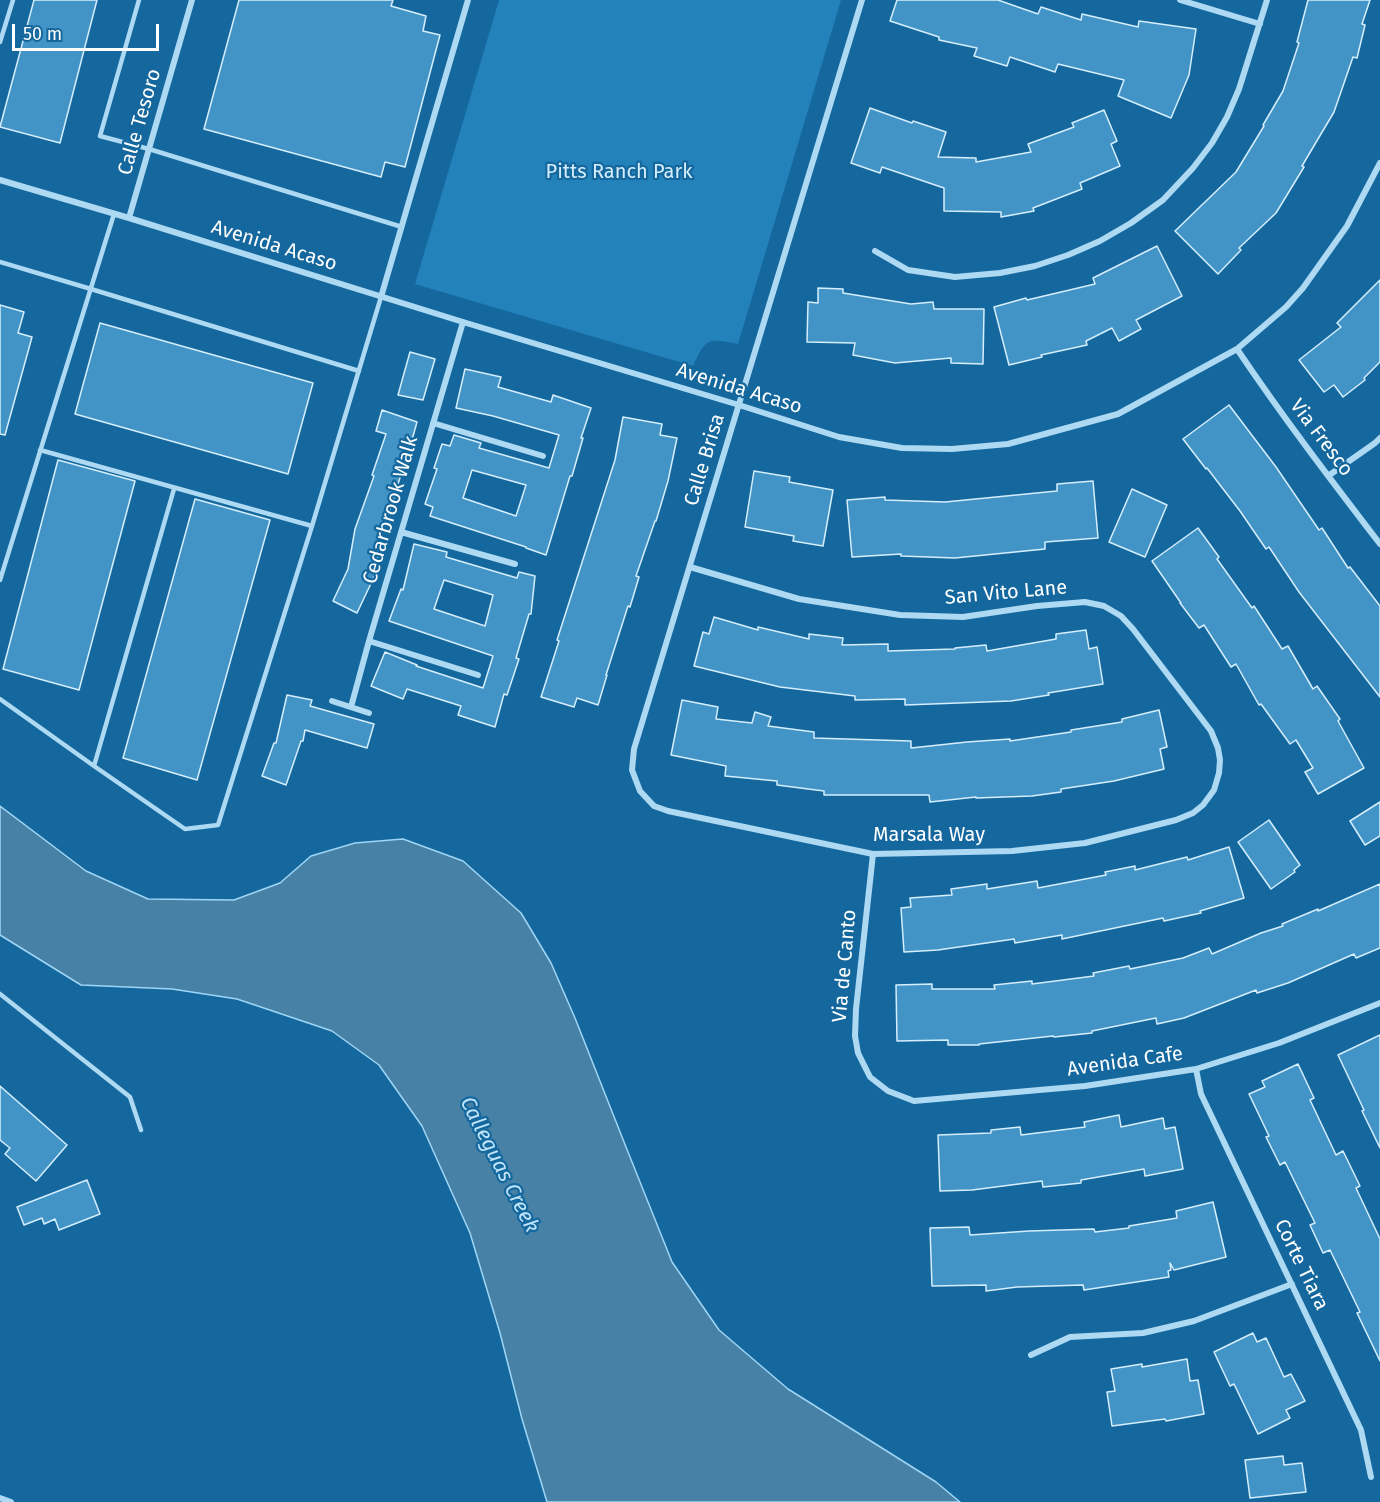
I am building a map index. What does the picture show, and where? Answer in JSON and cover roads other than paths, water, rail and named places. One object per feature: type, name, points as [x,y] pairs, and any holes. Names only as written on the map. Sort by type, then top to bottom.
[{"type":"street","name":"Calle Tesoro","points":[[129,218],[192,0]]},
{"type":"street","points":[[381,297],[468,0]]},
{"type":"street","name":"Calle Brisa","points":[[640,791],[632,770],[634,748],[862,0]]},
{"type":"street","points":[[1180,0],[1260,24]]},
{"type":"street","points":[[875,251],[908,270],[955,277],[1000,273],[1035,266],[1068,255],[1100,241],[1131,223],[1163,200],[1194,168],[1212,143],[1239,89],[1267,0]]},
{"type":"street","name":"Avenida Acaso","points":[[0,180],[839,437],[902,448],[952,449],[1008,444],[1118,414],[1237,350],[1286,308],[1303,288],[1347,226],[1380,163]]},
{"type":"street","name":"Cedarbrook Walk","points":[[351,707],[463,322]]},
{"type":"street","name":"Via Fresco","points":[[1237,350],[1380,544]]},
{"type":"street","points":[[433,423],[543,456]]},
{"type":"street","points":[[1328,476],[1380,438]]},
{"type":"street","points":[[401,532],[515,564]]},
{"type":"street","name":"San Vito Lane","points":[[690,567],[799,599],[900,615],[963,617],[1037,606],[1085,602],[1104,606],[1121,616],[1211,731],[1220,760],[1220,773],[1214,790]]},
{"type":"street","points":[[369,641],[478,675]]},
{"type":"street","points":[[332,701],[369,713]]},
{"type":"street","name":"Marsala Way","points":[[640,791],[654,806],[668,811],[873,854],[1012,851],[1085,843],[1176,820],[1193,813],[1203,805],[1214,790]]},
{"type":"street","name":"Via de Canto","points":[[870,1077],[858,1053],[855,1036],[873,854]]},
{"type":"street","name":"Avenida Cafe","points":[[870,1077],[888,1091],[914,1101],[1085,1086],[1196,1069],[1279,1043],[1380,1003]]},
{"type":"street","name":"Corte Tiara","points":[[1196,1069],[1201,1095],[1361,1430],[1371,1477]]},
{"type":"street","points":[[1031,1355],[1070,1338],[1143,1333],[1194,1321],[1292,1284]]},
{"type":"street","points":[[0,1498],[11,1502]]},
{"type":"lane","points":[[0,42],[13,0]]},
{"type":"lane","points":[[139,0],[100,136],[402,227]]},
{"type":"lane","points":[[0,580],[3,561],[114,214]]},
{"type":"lane","points":[[0,262],[358,371]]},
{"type":"lane","points":[[0,699],[185,829],[218,825],[381,297]]},
{"type":"lane","points":[[40,450],[312,526]]},
{"type":"lane","points":[[93,766],[174,489]]},
{"type":"lane","points":[[0,994],[130,1097],[141,1130]]},
{"type":"water","name":"Calleguas Creek","points":[[0,806],[86,871],[148,899],[234,900],[280,883],[311,856],[355,843],[403,839],[463,861],[521,913],[551,963],[672,1262],[719,1330],[788,1389],[936,1482],[960,1502],[547,1502],[470,1233],[422,1126],[379,1065],[332,1031],[237,999],[172,989],[81,985],[0,935]]},
{"type":"park label","name":"Pitts Ranch Park","points":[[619,172]]}]
